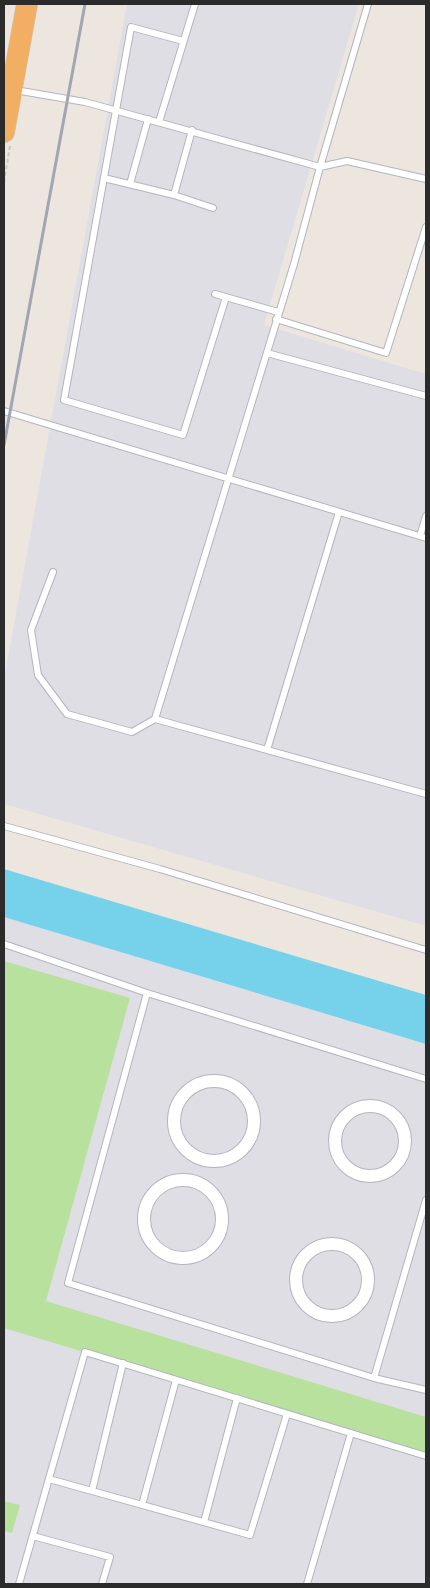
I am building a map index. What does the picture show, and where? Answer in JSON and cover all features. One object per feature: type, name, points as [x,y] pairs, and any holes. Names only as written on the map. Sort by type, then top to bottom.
[{"type":"highway","points":[[7,138],[6,87],[27,4]]},
{"type":"street","points":[[208,1082],[222,1082],[241,1091],[250,1102],[254,1115],[251,1139],[238,1154],[226,1160],[212,1162],[198,1158],[188,1152],[179,1141],[174,1122],[176,1109],[181,1099],[190,1089],[208,1082]]},
{"type":"street","points":[[375,1106],[387,1110],[401,1123],[405,1135],[405,1148],[401,1159],[394,1168],[383,1174],[371,1177],[357,1175],[346,1168],[338,1158],[335,1148],[335,1136],[342,1119],[351,1111],[362,1107],[375,1106]]},
{"type":"street","points":[[182,1180],[191,1181],[203,1186],[213,1195],[219,1205],[222,1218],[219,1232],[213,1243],[205,1251],[192,1256],[179,1257],[167,1254],[156,1247],[148,1236],[144,1222],[145,1208],[157,1189],[169,1182],[182,1180]]},
{"type":"street","points":[[341,1244],[353,1250],[362,1259],[368,1280],[366,1293],[356,1307],[346,1314],[333,1317],[312,1311],[303,1303],[297,1292],[295,1282],[296,1270],[302,1258],[309,1251],[320,1245],[341,1244]]},
{"type":"lane","points":[[159,122],[195,4]]},
{"type":"lane","points":[[53,572],[31,630],[38,675],[67,714],[132,732],[155,719],[294,264],[320,167],[368,4]]},
{"type":"lane","points":[[183,41],[131,27],[64,400],[183,435],[226,297]]},
{"type":"lane","points":[[6,87],[76,100],[116,110],[320,167],[347,161],[426,179]]},
{"type":"lane","points":[[130,184],[148,119]]},
{"type":"lane","points":[[174,195],[192,130]]},
{"type":"lane","points":[[104,178],[174,195],[213,208]]},
{"type":"lane","points":[[215,294],[386,354],[426,227]]},
{"type":"lane","points":[[267,353],[426,396]]},
{"type":"lane","points":[[4,411],[423,537],[426,516]]},
{"type":"lane","points":[[267,750],[339,512]]},
{"type":"lane","points":[[155,719],[426,794]]},
{"type":"lane","points":[[4,826],[160,869],[426,950]]},
{"type":"lane","points":[[4,944],[147,993],[426,1079]]},
{"type":"lane","points":[[147,993],[68,1283],[374,1378],[426,1390]]},
{"type":"lane","points":[[374,1378],[426,1200]]},
{"type":"lane","points":[[20,1584],[85,1352],[426,1456]]},
{"type":"lane","points":[[92,1491],[124,1363]]},
{"type":"lane","points":[[142,1505],[176,1380]]},
{"type":"lane","points":[[204,1522],[237,1398]]},
{"type":"lane","points":[[49,1480],[250,1535],[288,1414]]},
{"type":"lane","points":[[307,1584],[351,1433]]},
{"type":"lane","points":[[33,1536],[110,1557],[102,1584]]},
{"type":"path","points":[[4,182],[7,138]]},
{"type":"shaded area","points":[[127,4],[359,4],[264,325],[426,374],[426,926],[4,804],[4,679]]},
{"type":"shaded area","points":[[4,917],[426,1044],[426,1584],[4,1584]]},
{"type":"green space","points":[[4,961],[130,998],[46,1301],[426,1417],[426,1455],[4,1328]]},
{"type":"green space","points":[[4,1501],[20,1505],[12,1533],[4,1531]]},
{"type":"water","points":[[4,869],[426,995],[426,1044],[4,917]]},
{"type":"railway","points":[[4,445],[85,4]]}]
